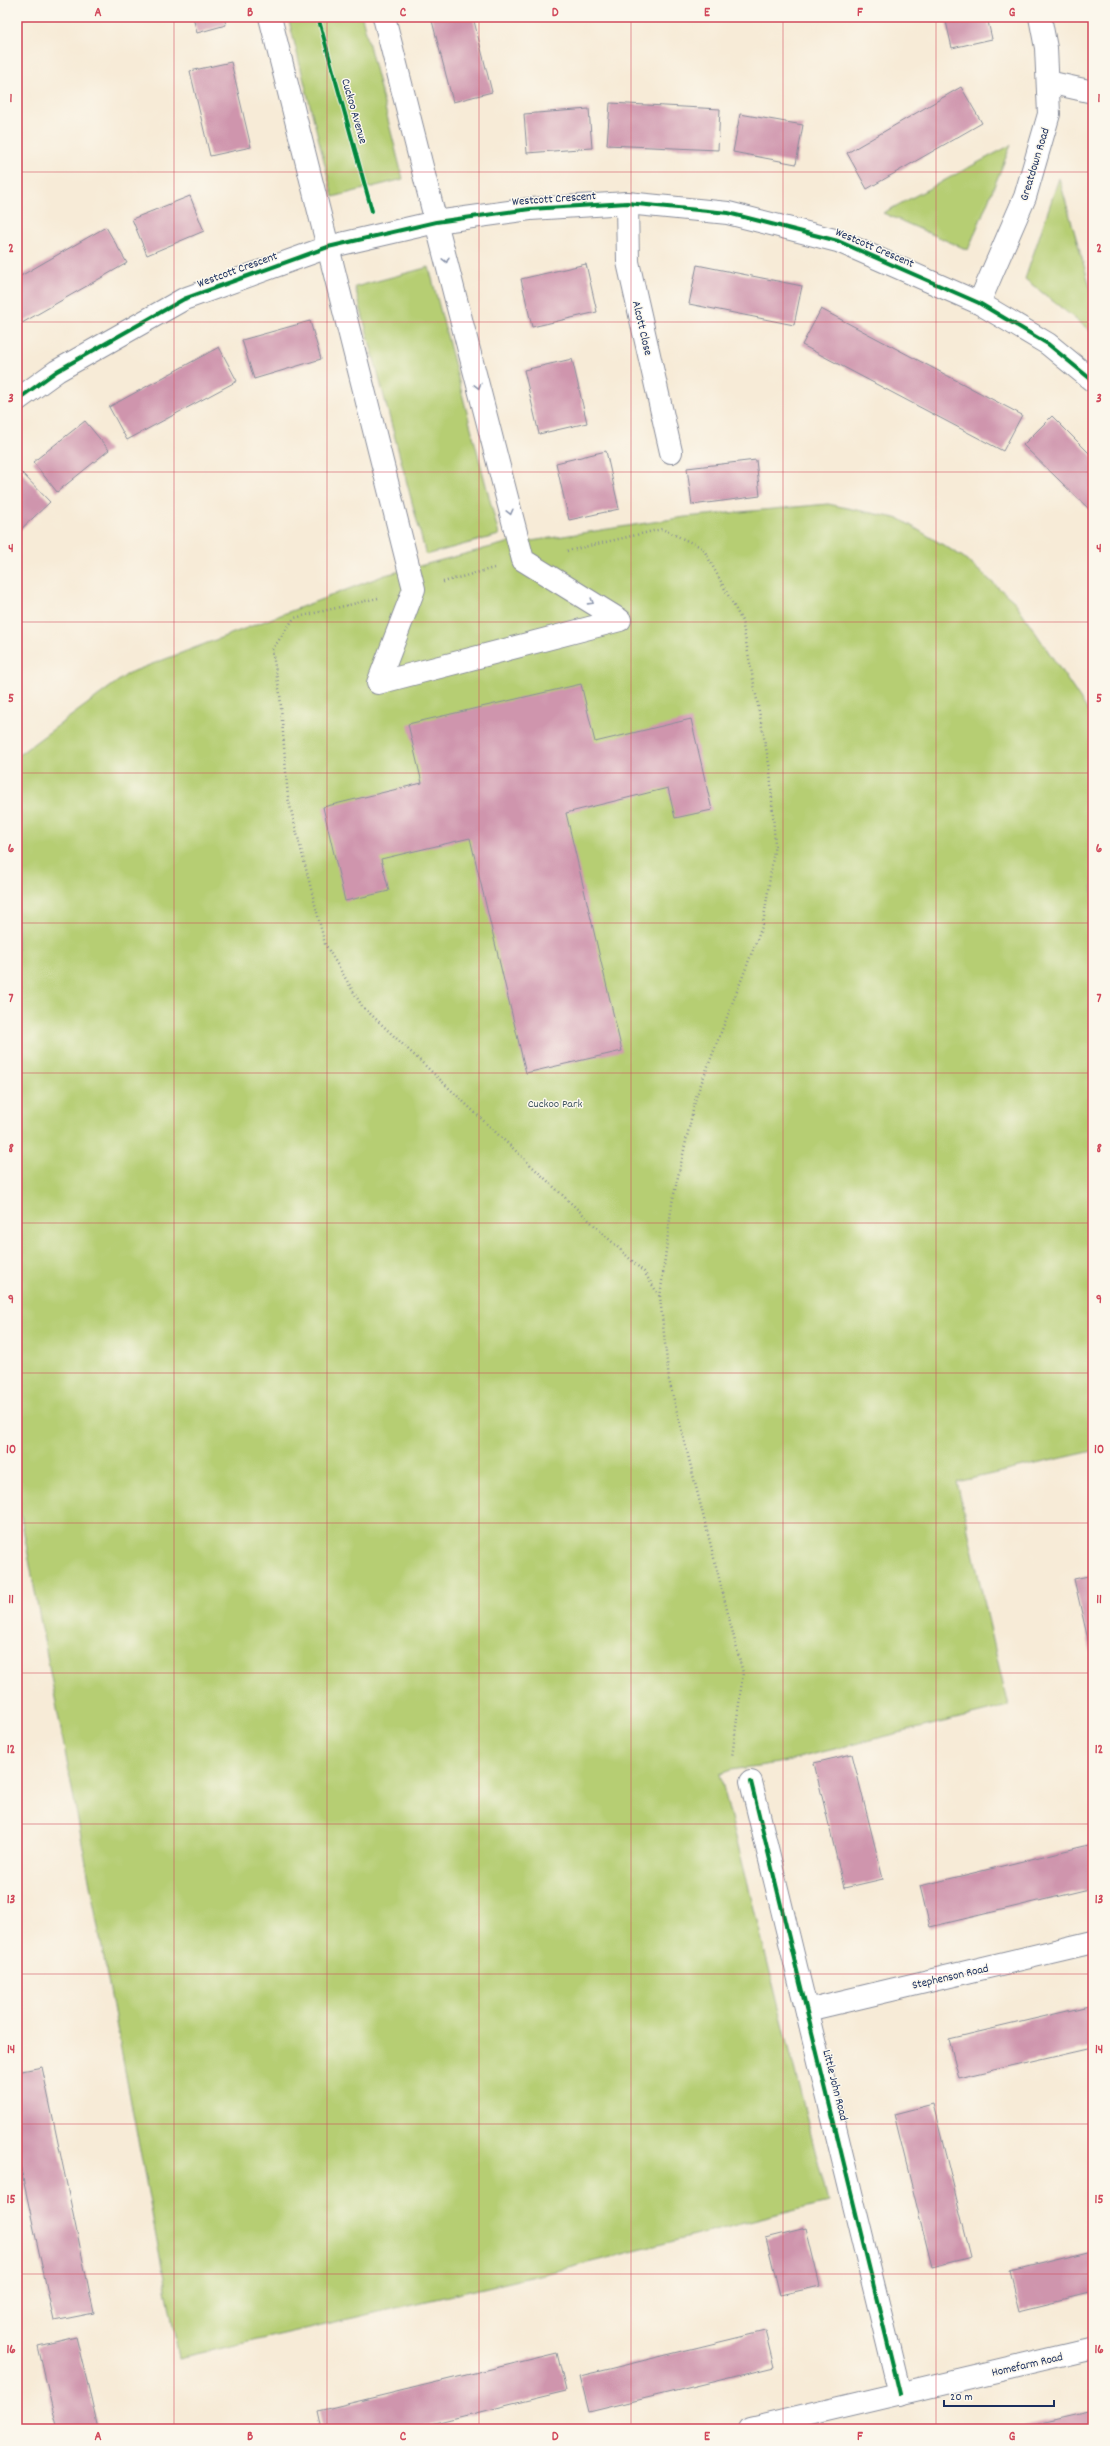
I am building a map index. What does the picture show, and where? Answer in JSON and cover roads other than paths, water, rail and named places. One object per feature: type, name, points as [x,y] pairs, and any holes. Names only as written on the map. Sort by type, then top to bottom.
[{"type":"street","points":[[270,17],[414,589],[378,683],[620,620],[522,560],[384,17]]},
{"type":"street","name":"Greatdown Road","points":[[979,303],[1025,197],[1049,114],[1046,48],[1040,17]]},
{"type":"street","points":[[1048,82],[1093,92]]},
{"type":"street","name":"Westcott Crescent","points":[[17,400],[57,371],[184,299],[328,247],[436,222],[530,209],[627,203],[728,212],[838,241],[979,303],[1048,344],[1093,381]]},
{"type":"street","name":"Alcott Close","points":[[627,203],[628,262],[671,452]]},
{"type":"street","name":"Little John Road","points":[[751,1782],[900,2394]]},
{"type":"street","name":"Stephenson Road","points":[[807,2010],[1093,1942]]},
{"type":"street","name":"Homefarm Road","points":[[750,2429],[1093,2348]]},
{"type":"park label","name":"Cuckoo Park","points":[[555,1103]]}]
